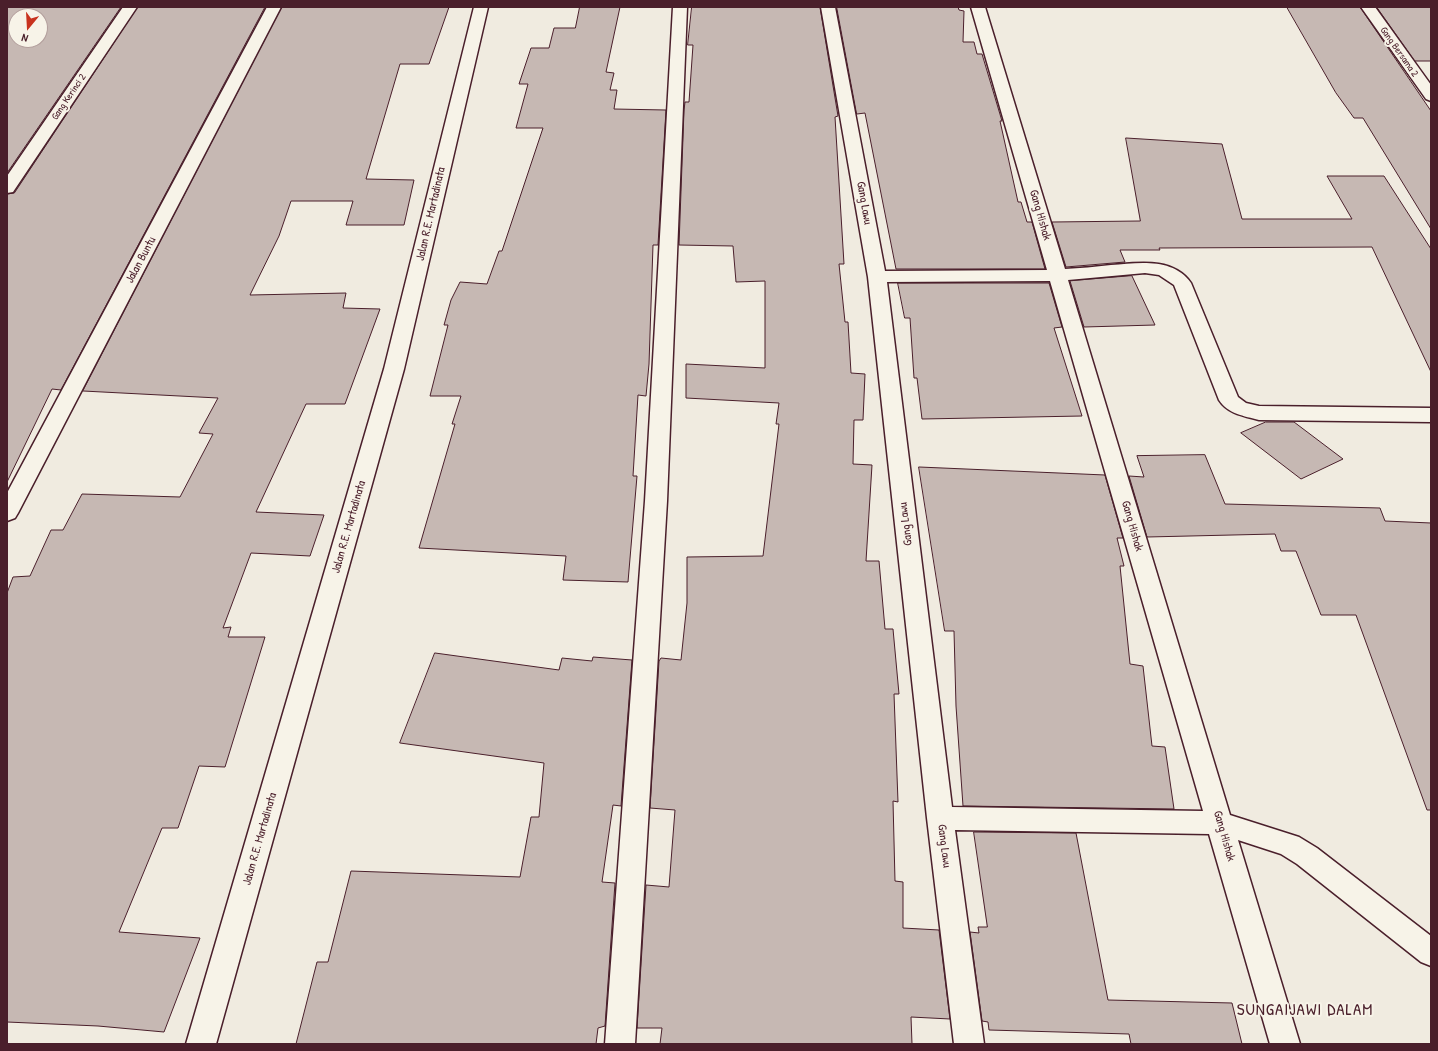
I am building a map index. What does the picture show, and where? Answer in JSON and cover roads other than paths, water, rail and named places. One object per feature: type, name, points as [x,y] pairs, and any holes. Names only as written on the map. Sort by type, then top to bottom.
[{"type":"street","name":"Gang Kerinci 2","points":[[7,188],[130,7]]},
{"type":"street","name":"Jalan Buntu","points":[[7,513],[274,7]]},
{"type":"street","name":"Jalan R.E. Martadinata","points":[[201,1044],[394,369],[481,7]]},
{"type":"street","points":[[620,1044],[656,501],[680,7]]},
{"type":"street","name":"Gang Lawu","points":[[828,7],[877,277],[940,818],[969,1044]]},
{"type":"street","name":"Gang Hishak","points":[[978,7],[1285,1044]]},
{"type":"street","name":"Gang Bersama 2","points":[[1368,7],[1431,96]]},
{"type":"street","points":[[877,277],[1058,275],[1145,268],[1159,269],[1170,272],[1182,283],[1229,400],[1239,408],[1259,412],[1431,415]]},
{"type":"street","points":[[940,818],[1220,823],[1289,845],[1307,856],[1431,953]]},
{"type":"district","name":"SUNGAIJAWI DALAM","points":[[1305,1010]]}]
